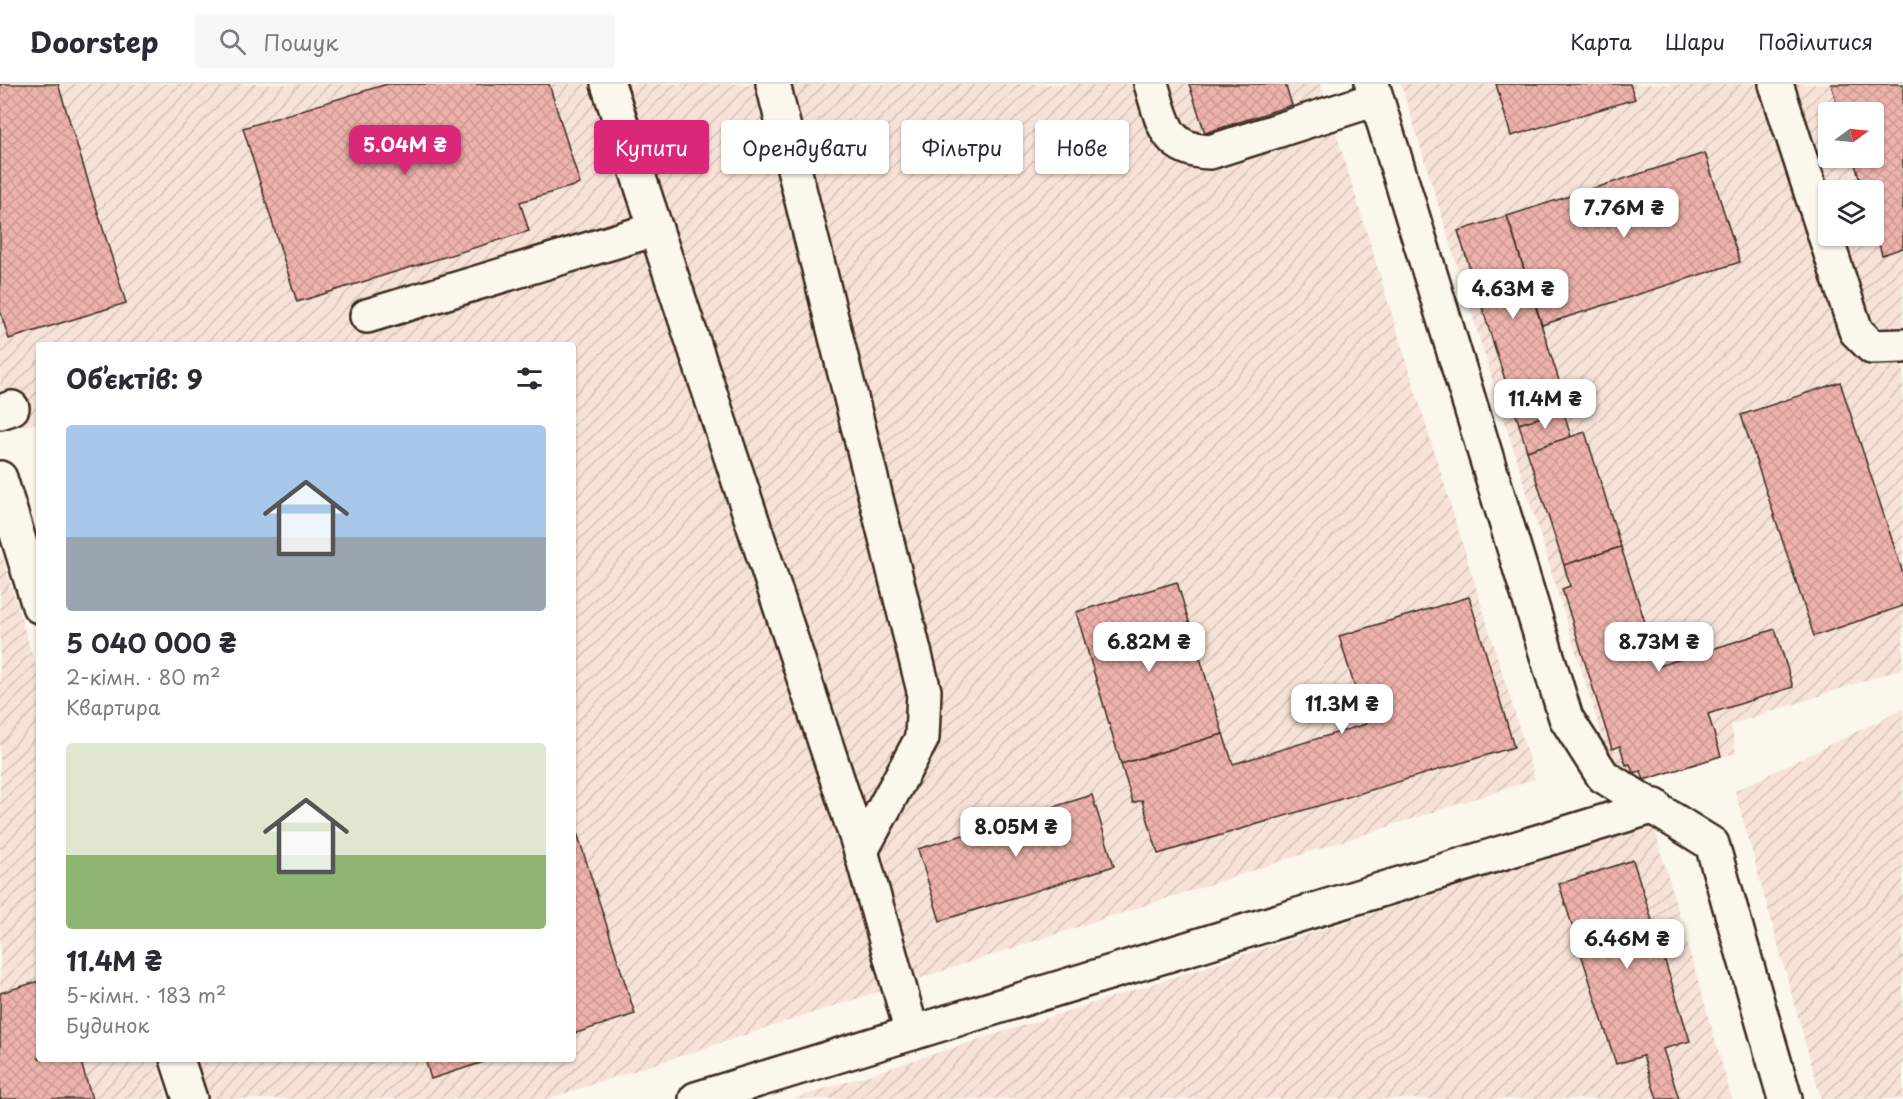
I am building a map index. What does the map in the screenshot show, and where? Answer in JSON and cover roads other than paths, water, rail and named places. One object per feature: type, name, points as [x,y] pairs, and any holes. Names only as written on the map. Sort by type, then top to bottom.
[{"type":"lane","points":[[608,84],[861,851],[912,1033]]},
{"type":"lane","points":[[773,84],[924,691],[922,738],[861,851]]},
{"type":"lane","points":[[1151,84],[1166,128],[1176,143],[1192,151],[1210,152],[1374,91],[1566,718],[1603,776],[1655,806],[1712,844],[1785,1099]]},
{"type":"lane","points":[[1776,84],[1856,331],[1872,347],[1903,346]]},
{"type":"lane","points":[[367,316],[656,229]]},
{"type":"lane","points":[[0,478],[36,596]]},
{"type":"lane","points":[[696,1099],[1655,806]]},
{"type":"lane","points":[[178,1062],[190,1099]]}]
